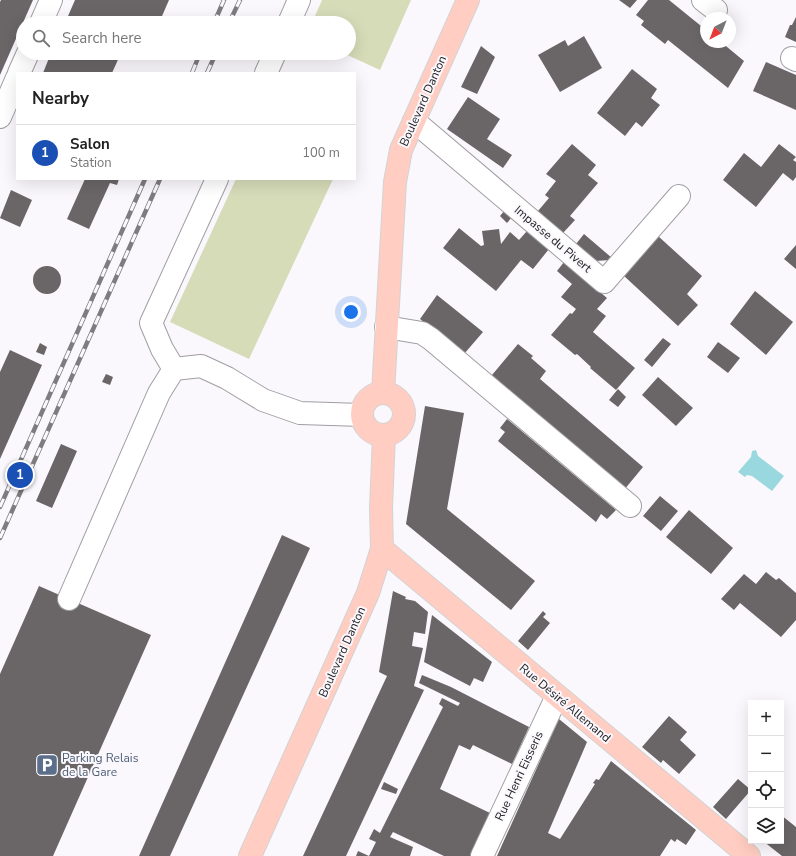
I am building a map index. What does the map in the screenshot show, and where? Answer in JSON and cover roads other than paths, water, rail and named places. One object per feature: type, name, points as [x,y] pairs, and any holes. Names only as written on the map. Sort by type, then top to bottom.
[{"type":"main road","name":"Boulevard Danton","points":[[383,393],[395,182],[401,150],[468,0]]},
{"type":"main road","points":[[383,393],[396,397],[404,407],[404,421],[390,434],[377,435],[366,427],[363,421],[362,408],[366,402],[376,394],[383,393]]},
{"type":"main road","name":"Boulevard Danton","points":[[255,854],[368,593],[382,549],[381,508],[384,435]]},
{"type":"main road","name":"Rue Désiré Allemand","points":[[382,549],[749,856]]},
{"type":"street","points":[[44,16],[51,0]]},
{"type":"street","points":[[292,16],[299,0]]},
{"type":"street","points":[[19,72],[25,60]]},
{"type":"street","points":[[266,72],[272,60]]},
{"type":"street","points":[[0,117],[16,80]]},
{"type":"street","name":"Impasse du Pivert","points":[[414,121],[604,282],[679,196]]},
{"type":"street","points":[[174,368],[162,349],[151,323],[217,180]]},
{"type":"street","points":[[386,327],[422,333],[431,339],[630,506]]},
{"type":"street","points":[[174,368],[201,366],[227,378],[263,400],[300,413],[362,415]]},
{"type":"street","points":[[68,599],[158,393],[174,368]]},
{"type":"street","name":"Rue Henri Eisseris","points":[[482,856],[557,696]]},
{"type":"water","points":[[756,450],[758,456],[784,476],[772,491],[752,476],[747,475],[745,477],[738,472],[751,457],[752,451]]},
{"type":"railway","points":[[217,16],[224,0]]},
{"type":"railway","points":[[232,16],[240,0]]},
{"type":"railway","points":[[192,72],[197,60]]},
{"type":"railway","points":[[207,72],[213,60]]},
{"type":"railway","points":[[0,507],[145,180]]},
{"type":"railway","points":[[0,538],[160,180]]},
{"type":"place","name":"Salon","points":[[20,475]]},
{"type":"place","name":"Parking Relais de la Gare","points":[[47,765]]}]
